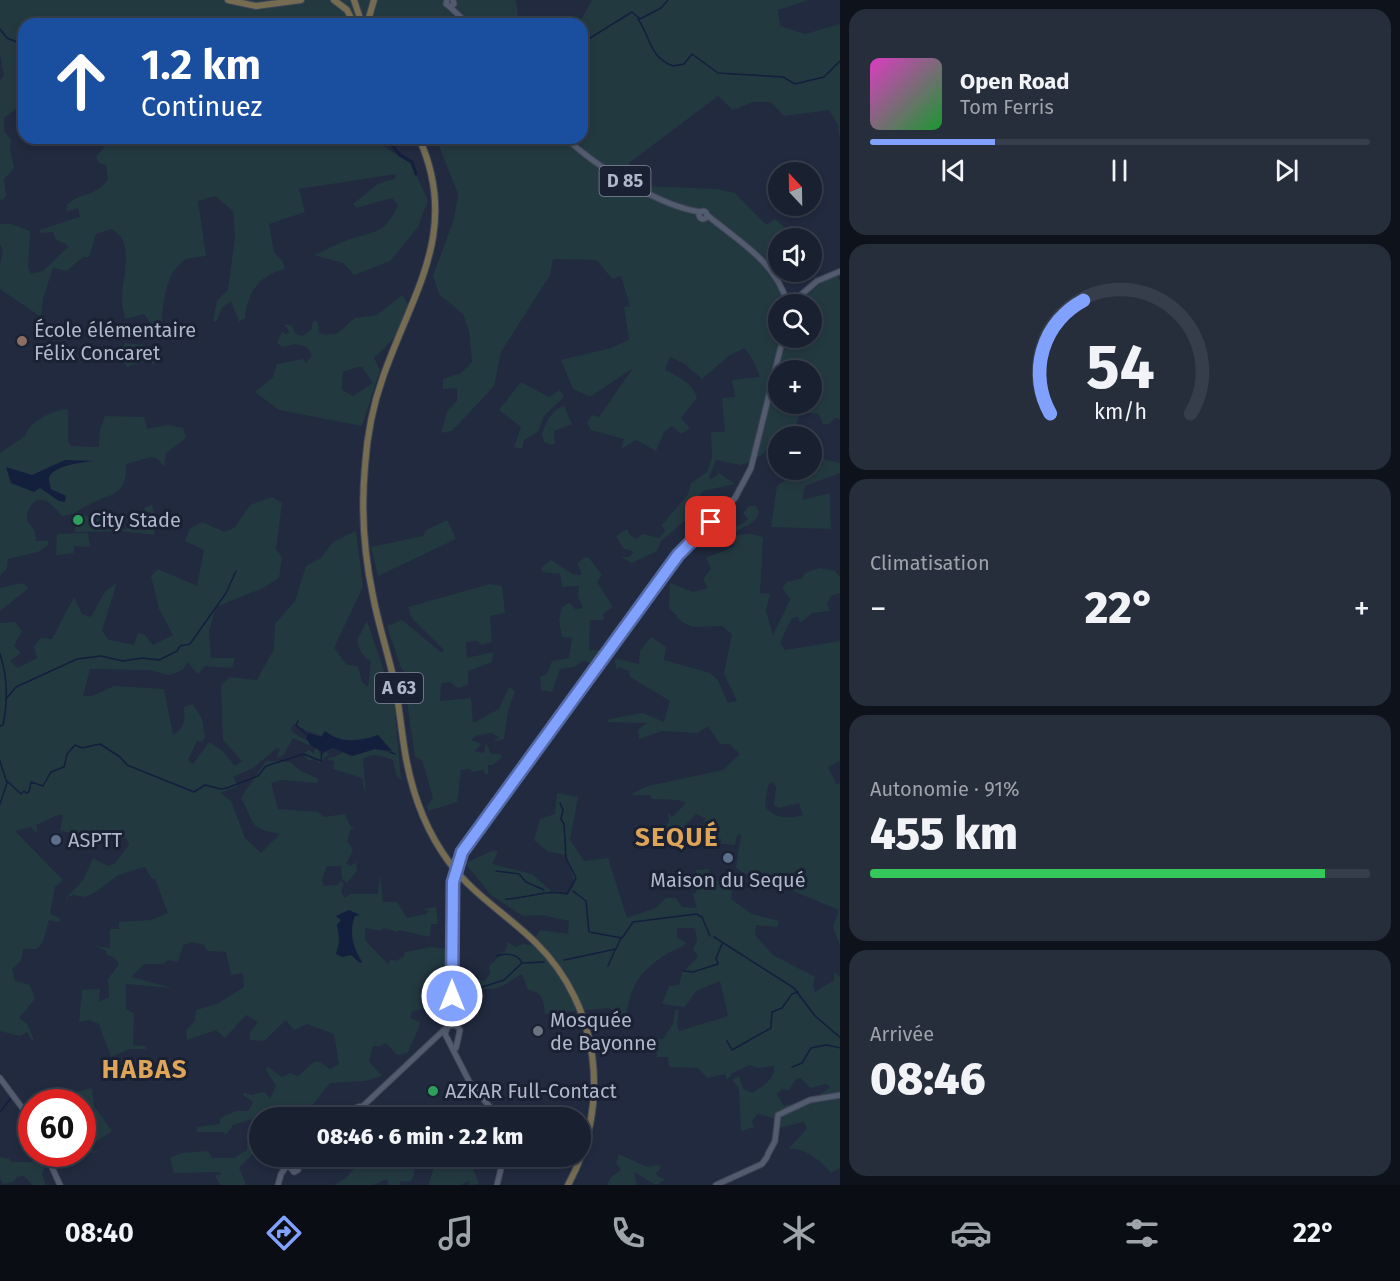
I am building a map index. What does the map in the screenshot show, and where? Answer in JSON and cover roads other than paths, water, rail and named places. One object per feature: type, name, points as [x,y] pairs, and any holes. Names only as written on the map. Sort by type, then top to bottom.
[{"type":"highway","points":[[229,0],[256,4],[285,0]]},
{"type":"highway","points":[[229,0],[251,6],[301,0]]},
{"type":"highway","points":[[334,0],[354,18]]},
{"type":"highway","points":[[352,0],[358,18]]},
{"type":"highway","points":[[364,18],[374,0]]},
{"type":"highway","name":"A 63","points":[[423,144],[436,179],[438,229],[424,287],[387,375],[374,421],[367,497],[372,569],[379,611],[399,688],[414,782],[426,816],[437,838],[465,876],[530,932],[557,962],[574,988],[590,1025],[598,1066],[598,1104],[588,1151],[570,1185]]},
{"type":"main road","points":[[449,2],[463,18]]},
{"type":"main road","name":"D 85","points":[[573,144],[609,173],[700,214],[701,219],[707,217],[714,221],[748,246],[765,264],[786,294]]},
{"type":"main road","points":[[803,294],[812,285],[840,271]]},
{"type":"main road","points":[[362,1107],[447,1027],[452,1015],[453,876],[458,860],[678,555],[730,503],[744,485],[751,468],[781,348]]},
{"type":"main road","points":[[452,1015],[460,1032],[456,1039],[456,1052]]},
{"type":"main road","points":[[447,1027],[456,1025]]},
{"type":"main road","points":[[447,1027],[448,1038],[470,1083],[490,1107]]},
{"type":"main road","points":[[434,1039],[456,1039]]},
{"type":"main road","points":[[0,1078],[18,1102]]},
{"type":"main road","points":[[716,1185],[762,1164],[775,1142],[778,1115],[810,1100],[840,1095]]},
{"type":"main road","points":[[51,1167],[59,1185]]},
{"type":"main road","points":[[278,1185],[283,1171],[289,1168],[297,1171],[297,1167]]},
{"type":"main road","points":[[497,1185],[501,1167]]},
{"type":"water","points":[[65,460],[94,461],[61,468],[51,475],[49,479],[51,489],[66,496],[65,502],[59,501],[40,488],[34,492],[11,483],[6,467],[32,475]]},
{"type":"water","points":[[325,731],[344,740],[364,739],[378,735],[392,751],[375,749],[352,756],[333,748],[323,752],[311,746],[306,738],[309,733],[321,737]]},
{"type":"water","points":[[349,910],[360,915],[355,916],[352,934],[354,946],[362,962],[360,963],[351,955],[342,957],[336,954],[340,939],[337,925],[341,920],[336,916]]},
{"type":"waterway","points":[[588,39],[632,12],[640,19],[661,8],[668,0]]},
{"type":"waterway","points":[[638,19],[659,58],[673,66],[684,64],[692,54],[718,73],[783,77],[795,84],[824,77],[840,61]]},
{"type":"waterway","points":[[0,29],[7,38],[18,43]]},
{"type":"waterway","points":[[391,144],[400,155],[412,162],[416,174]]},
{"type":"waterway","points":[[6,699],[16,687],[77,659],[101,656],[123,661],[142,658],[159,660],[177,651],[180,646],[190,644],[226,593],[236,571]]},
{"type":"waterway","points":[[0,654],[5,672],[6,690],[5,716],[3,725],[0,726]]},
{"type":"waterway","points":[[298,721],[296,725],[307,735]]},
{"type":"waterway","points":[[7,781],[21,794],[24,791],[29,792],[31,782],[43,786],[51,772],[64,767],[67,754],[75,745],[82,748],[100,744],[120,757],[127,765],[194,792],[205,785],[221,789],[227,788],[258,776],[266,766],[304,754],[321,761],[322,752]]},
{"type":"waterway","points":[[390,752],[395,754]]},
{"type":"waterway","points":[[0,761],[7,783],[0,804]]},
{"type":"waterway","points":[[506,899],[544,893],[567,894],[576,878],[566,858],[564,824],[561,819],[563,810],[560,803]]},
{"type":"waterway","points":[[496,871],[519,874],[526,882],[544,890]]},
{"type":"waterway","points":[[573,891],[586,901],[589,932],[622,938],[633,922],[696,914],[702,917],[710,936]]},
{"type":"waterway","points":[[714,937],[794,988],[815,1016],[840,1037]]},
{"type":"waterway","points":[[564,960],[616,949],[621,938]]},
{"type":"waterway","points":[[684,971],[693,972],[718,964],[716,958],[722,944]]},
{"type":"waterway","points":[[608,966],[615,950]]},
{"type":"waterway","points":[[497,956],[511,955],[518,957],[522,963]]},
{"type":"waterway","points":[[479,988],[504,980],[522,963],[544,962]]},
{"type":"waterway","points":[[727,1041],[732,1050],[771,1028],[772,1012],[782,1008],[792,994],[798,992]]},
{"type":"waterway","points":[[792,1067],[802,1063],[811,1048],[826,1045],[840,1048]]},
{"type":"waterway","points":[[0,1112],[11,1098]]},
{"type":"place","name":"École élémentaire Félix Concaret","points":[[22,341]]},
{"type":"place","name":"City Stade","points":[[78,520]]},
{"type":"place","name":"ASPTT","points":[[56,840]]},
{"type":"place","name":"Maison du Sequé","points":[[728,858]]},
{"type":"place","name":"Mosquée de Bayonne","points":[[538,1031]]},
{"type":"place","name":"AZKAR Full-Contact","points":[[433,1091]]},
{"type":"district","name":"SEQUÉ","points":[[677,837]]},
{"type":"district","name":"HABAS","points":[[145,1069]]}]
